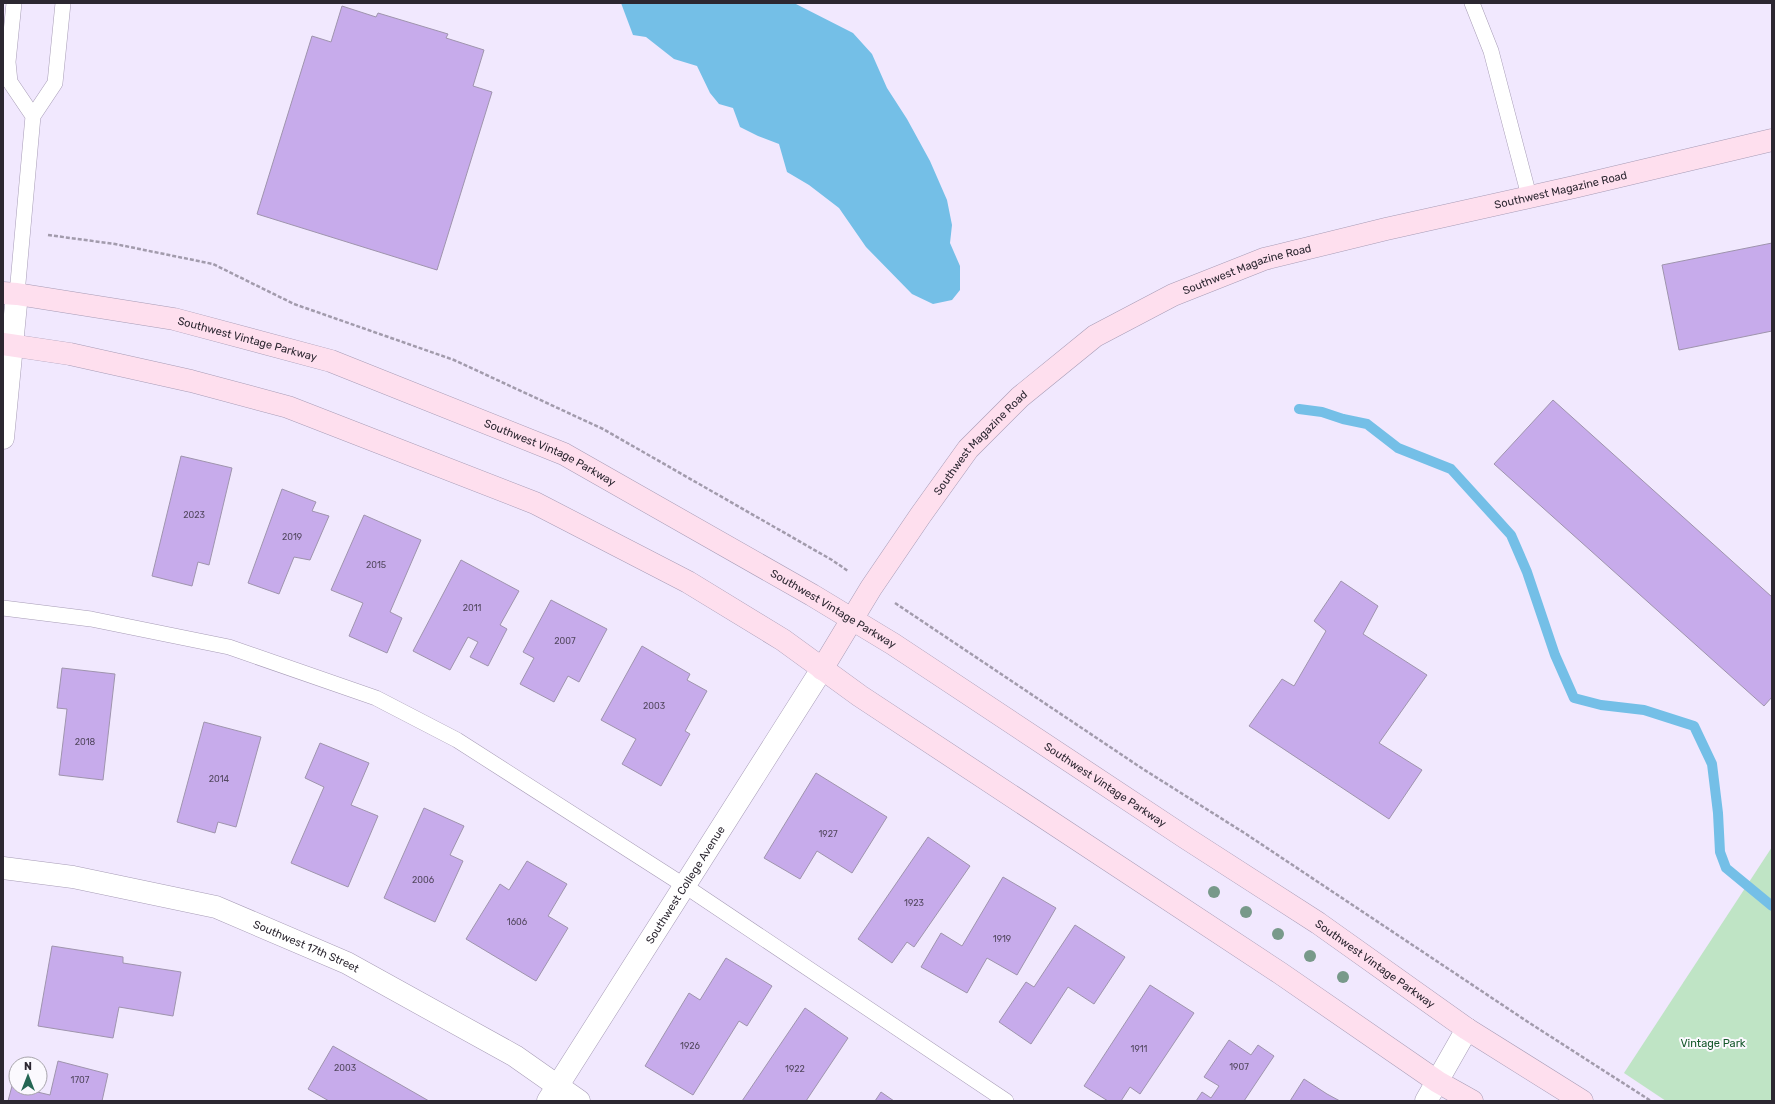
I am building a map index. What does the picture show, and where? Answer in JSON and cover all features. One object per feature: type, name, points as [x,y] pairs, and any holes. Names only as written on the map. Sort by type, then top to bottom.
[{"type":"street","name":"Southwest Magazine Road","points":[[822,669],[871,588],[968,449],[1020,397],[1095,336],[1173,295],[1264,259],[1386,229],[1574,187],[1772,140]]},
{"type":"street","points":[[3,438],[10,293]]},
{"type":"street","name":"Southwest Vintage Parkway","points":[[10,293],[174,319],[331,361],[564,454],[853,618],[1318,923],[1467,1028],[1582,1101]]},
{"type":"street","points":[[7,344],[70,354],[191,381],[288,407],[528,500],[688,582],[759,624],[866,700],[1274,969],[1438,1082],[1472,1101]]},
{"type":"street","name":"Southwest College Avenue","points":[[552,1093],[822,669]]},
{"type":"street","name":"Southwest 17th Street","points":[[3,868],[73,877],[216,907],[347,963],[515,1056],[552,1093],[579,1101]]},
{"type":"street","points":[[1426,1101],[1467,1028]]},
{"type":"lane","points":[[14,3],[8,62],[10,82],[33,116]]},
{"type":"lane","points":[[10,293],[22,232],[33,116],[55,83],[63,3]]},
{"type":"lane","points":[[1472,3],[1491,51],[1529,196]]},
{"type":"lane","points":[[3,608],[91,618],[229,647],[376,698],[457,740],[685,886],[1006,1101]]},
{"type":"path","points":[[22,232],[115,244],[214,264],[294,304],[454,360],[603,429],[832,560],[871,588],[1142,769],[1246,834],[1528,1022],[1651,1101]]},
{"type":"green space","name":"Vintage Park","points":[[1772,847],[1772,1101],[1666,1101],[1624,1073]]},
{"type":"water","points":[[621,3],[794,3],[853,33],[872,54],[887,88],[907,119],[930,161],[947,200],[952,225],[950,243],[960,266],[960,290],[952,300],[933,304],[912,294],[866,247],[839,208],[809,185],[787,172],[779,144],[740,127],[733,108],[719,104],[710,93],[697,66],[674,59],[646,37],[633,35]]},
{"type":"building","points":[[342,6],[376,17],[378,13],[448,34],[446,38],[484,50],[473,86],[492,92],[437,270],[257,214],[312,36],[331,42]]},
{"type":"building","points":[[1772,243],[1772,331],[1679,350],[1662,265]]},
{"type":"building","points":[[1553,400],[1772,597],[1772,697],[1764,706],[1494,464]]},
{"type":"building","points":[[181,456],[232,468],[209,565],[198,562],[192,586],[152,576]]},
{"type":"building","points":[[282,489],[316,502],[312,511],[329,516],[310,560],[294,557],[279,594],[248,583]]},
{"type":"building","points":[[364,515],[421,540],[390,612],[402,618],[387,653],[349,636],[363,603],[331,590]]},
{"type":"building","points":[[461,560],[519,591],[500,625],[507,629],[488,666],[470,657],[478,642],[468,637],[450,670],[413,651]]},
{"type":"building","points":[[1341,581],[1378,606],[1363,634],[1427,675],[1379,743],[1422,770],[1389,819],[1249,726],[1282,679],[1294,686],[1326,631],[1314,621]]},
{"type":"building","points":[[551,600],[607,629],[579,682],[568,676],[554,702],[520,684],[534,658],[523,652]]},
{"type":"building","points":[[642,646],[690,674],[687,680],[707,691],[685,731],[690,734],[661,786],[622,764],[636,739],[601,720]]},
{"type":"building","points":[[62,668],[115,674],[103,780],[59,775],[67,709],[57,708]]},
{"type":"building","points":[[204,722],[261,737],[236,827],[218,822],[215,833],[177,822]]},
{"type":"building","points":[[320,743],[369,763],[351,805],[378,816],[348,887],[291,863],[324,787],[305,778]]},
{"type":"building","points":[[816,773],[887,817],[852,873],[817,851],[800,879],[764,858]]},
{"type":"building","points":[[424,808],[464,826],[450,855],[463,861],[435,922],[384,898]]},
{"type":"building","points":[[928,837],[970,866],[914,947],[907,942],[892,963],[858,939]]},
{"type":"building","points":[[527,861],[567,884],[548,916],[568,928],[536,981],[466,939],[500,884],[509,890]]},
{"type":"building","points":[[1003,877],[1056,908],[1017,975],[987,958],[967,993],[921,967],[941,933],[962,946]]},
{"type":"building","points":[[1075,925],[1125,957],[1094,1004],[1068,987],[1031,1044],[999,1022],[1026,982],[1034,987]]},
{"type":"building","points":[[52,946],[123,957],[123,963],[181,972],[173,1016],[119,1007],[113,1038],[38,1026]]},
{"type":"building","points":[[726,958],[772,986],[747,1026],[739,1021],[693,1095],[645,1066],[689,993],[700,1000]]},
{"type":"building","points":[[1150,985],[1194,1013],[1140,1094],[1130,1087],[1121,1101],[1108,1101],[1084,1086]]},
{"type":"building","points":[[805,1008],[848,1038],[806,1101],[742,1101]]},
{"type":"building","points":[[1229,1040],[1251,1055],[1258,1045],[1274,1056],[1244,1101],[1196,1101],[1202,1092],[1211,1098],[1219,1086],[1204,1077]]},
{"type":"building","points":[[333,1046],[429,1101],[329,1101],[308,1089]]},
{"type":"building","points":[[58,1061],[108,1074],[102,1101],[8,1101],[9,1096],[50,1095]]},
{"type":"building","points":[[1304,1079],[1327,1094],[1340,1101],[1290,1101]]},
{"type":"building","points":[[881,1092],[894,1101],[875,1101]]},
{"type":"waterway","points":[[1299,409],[1322,412],[1343,419],[1367,424],[1398,448],[1451,469],[1511,535],[1527,572],[1555,655],[1574,698],[1601,705],[1644,710],[1694,726],[1712,764],[1718,813],[1720,852],[1726,868],[1772,906]]}]
